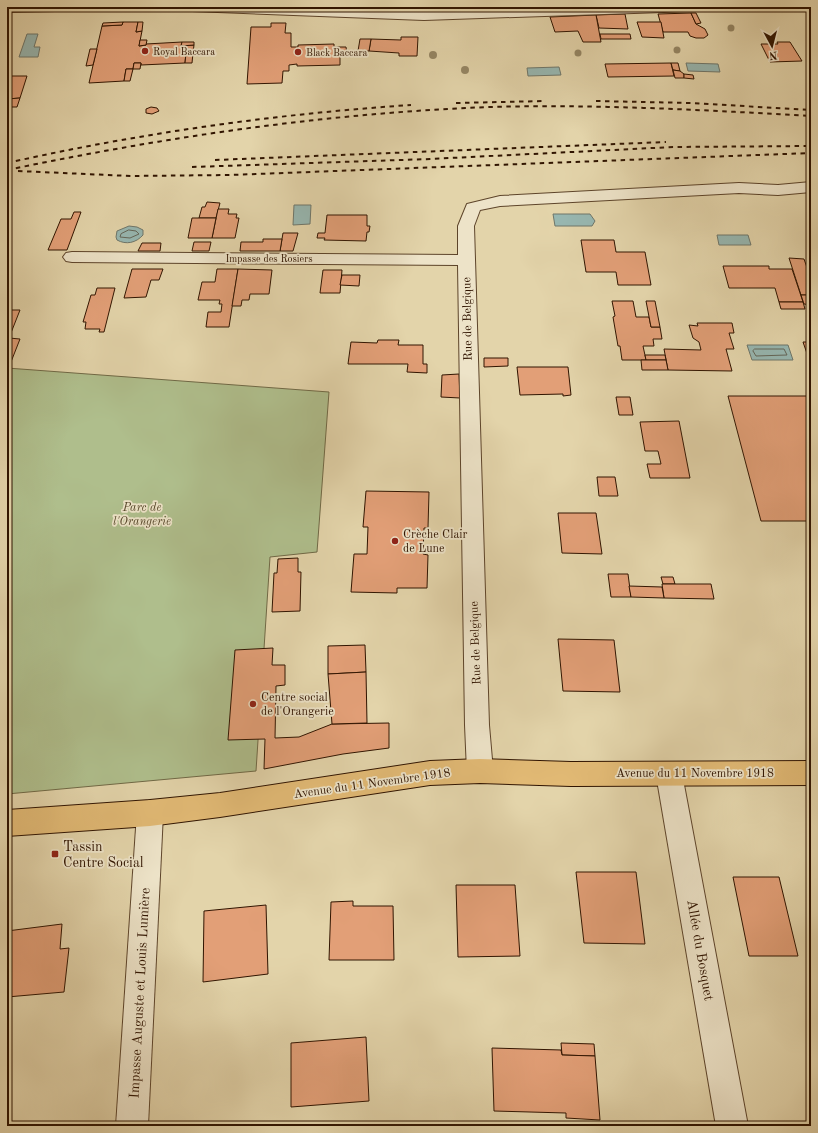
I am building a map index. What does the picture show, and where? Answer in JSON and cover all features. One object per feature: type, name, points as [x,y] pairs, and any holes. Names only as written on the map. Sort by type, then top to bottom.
[{"type":"main road","name":"Avenue du 11 Novembre 1918","points":[[7,824],[150,813],[264,799],[430,773],[480,771],[570,774],[811,772]]},
{"type":"street","points":[[7,8],[55,7]]},
{"type":"street","points":[[192,7],[307,13],[424,16],[693,7]]},
{"type":"street","name":"Rue de Belgique","points":[[480,771],[477,725],[466,226],[473,207],[500,201],[746,188],[778,190],[811,187]]},
{"type":"street","name":"Impasse des Rosiers","points":[[72,257],[467,260]]},
{"type":"street","name":"Allée du Bosquet","points":[[669,774],[732,1126]]},
{"type":"street","name":"Impasse Auguste et Louis Lumière","points":[[132,1126],[150,813]]},
{"type":"green space","name":"Parc de l'Orangerie","points":[[7,368],[329,392],[317,552],[270,557],[256,771],[7,794]]},
{"type":"water","points":[[27,34],[38,34],[34,47],[40,47],[38,57],[19,57]]},
{"type":"water","points":[[686,63],[718,64],[720,72],[688,71]]},
{"type":"water","points":[[559,67],[561,75],[528,76],[527,68]]},
{"type":"water","points":[[294,205],[311,205],[310,224],[293,225]]},
{"type":"water","points":[[553,214],[590,214],[595,221],[592,226],[555,226]]},
{"type":"water","points":[[129,226],[137,227],[143,230],[143,235],[137,240],[127,243],[117,240],[117,231]]},
{"type":"water","points":[[717,235],[748,235],[751,245],[719,245]]},
{"type":"water","points":[[747,345],[788,345],[793,360],[752,360]]},
{"type":"building","points":[[453,7],[482,7],[483,10],[454,11]]},
{"type":"building","points":[[691,13],[696,24],[705,29],[708,35],[704,38],[690,36],[688,32],[663,32],[658,14]]},
{"type":"building","points":[[691,13],[696,13],[701,23],[696,24]]},
{"type":"building","points":[[625,14],[628,29],[599,28],[596,15]]},
{"type":"building","points":[[596,15],[601,42],[583,42],[578,31],[555,32],[550,17]]},
{"type":"building","name":"Royal Baccara","points":[[123,22],[138,22],[136,32],[142,31],[139,46],[146,44],[182,42],[181,46],[194,45],[193,53],[186,53],[185,63],[141,65],[141,63],[134,63],[133,69],[126,69],[124,81],[89,83],[102,26],[122,25]]},
{"type":"building","points":[[123,22],[122,25],[102,26],[103,23]]},
{"type":"building","points":[[138,22],[143,22],[142,31],[136,32]]},
{"type":"building","points":[[637,22],[661,22],[664,38],[642,37]]},
{"type":"building","name":"Black Baccara","points":[[271,23],[286,23],[285,33],[291,33],[291,47],[298,47],[298,45],[334,44],[334,47],[346,47],[347,54],[340,54],[340,65],[289,65],[289,71],[283,71],[282,83],[247,84],[251,27],[271,27]]},
{"type":"building","points":[[600,34],[630,34],[631,39],[601,39]]},
{"type":"building","points":[[401,37],[418,37],[417,56],[399,56],[399,53],[369,51],[371,39],[401,40]]},
{"type":"building","points":[[360,39],[371,39],[369,51],[358,51]]},
{"type":"building","points":[[140,40],[147,40],[146,45],[139,46]]},
{"type":"building","points":[[182,42],[194,42],[194,45],[181,46]]},
{"type":"building","points":[[777,42],[790,42],[802,61],[770,62],[761,44],[778,44]]},
{"type":"building","points":[[90,49],[97,49],[93,65],[86,66]]},
{"type":"building","points":[[186,53],[193,53],[192,63],[185,63]]},
{"type":"building","points":[[134,63],[141,63],[140,69],[133,69]]},
{"type":"building","points":[[671,63],[674,76],[608,77],[605,64]]},
{"type":"building","points":[[671,63],[678,63],[680,71],[673,70]]},
{"type":"building","points":[[126,69],[133,69],[130,81],[124,81]]},
{"type":"building","points":[[673,70],[680,71],[684,74],[684,78],[675,78]]},
{"type":"building","points":[[684,74],[693,75],[694,79],[684,78]]},
{"type":"building","points":[[10,76],[27,76],[20,98],[7,99],[7,79],[9,79]]},
{"type":"building","points":[[20,98],[17,107],[7,107],[7,99]]},
{"type":"building","points":[[151,107],[157,108],[159,111],[152,114],[146,113],[146,109]]},
{"type":"building","points":[[207,202],[220,203],[216,218],[199,218],[202,207],[205,207]]},
{"type":"building","points":[[218,209],[229,209],[228,214],[237,214],[236,218],[239,218],[235,238],[212,238]]},
{"type":"building","points":[[74,212],[81,212],[67,250],[48,250],[61,219],[71,219]]},
{"type":"building","points":[[327,215],[367,215],[367,226],[370,226],[369,232],[367,232],[366,241],[324,240],[325,238],[317,238],[318,233],[325,233]]},
{"type":"building","points":[[192,218],[216,218],[212,238],[188,238]]},
{"type":"building","points":[[283,233],[298,233],[293,251],[280,251]]},
{"type":"building","points":[[263,239],[282,239],[280,251],[240,251],[241,242],[263,242]]},
{"type":"building","points":[[581,240],[614,240],[616,252],[645,252],[651,285],[618,285],[616,272],[586,272]]},
{"type":"building","points":[[194,242],[211,242],[209,251],[192,251]]},
{"type":"building","points":[[142,243],[161,243],[160,251],[138,251]]},
{"type":"building","points":[[789,258],[804,259],[811,279],[811,295],[801,295]]},
{"type":"building","points":[[723,266],[769,266],[769,269],[792,269],[803,302],[779,302],[775,288],[729,288]]},
{"type":"building","points":[[132,269],[163,269],[159,280],[151,280],[146,297],[124,298]]},
{"type":"building","points":[[217,269],[238,269],[229,327],[206,327],[208,312],[221,312],[222,304],[219,304],[220,300],[198,300],[202,282],[215,282]]},
{"type":"building","points":[[238,269],[272,270],[269,294],[250,294],[249,300],[242,300],[241,306],[232,306]]},
{"type":"building","points":[[323,270],[342,270],[340,293],[320,293]]},
{"type":"building","points":[[342,275],[360,275],[359,286],[340,285]]},
{"type":"building","points":[[97,288],[115,288],[104,332],[99,332],[100,329],[85,329],[86,322],[83,322],[91,295],[95,295]]},
{"type":"building","points":[[801,295],[811,295],[811,305],[804,304]]},
{"type":"building","points":[[612,301],[633,301],[636,317],[649,317],[651,327],[660,327],[662,339],[653,339],[654,346],[643,346],[646,360],[622,360],[613,317],[615,316]]},
{"type":"building","points":[[646,301],[655,301],[660,327],[651,327]]},
{"type":"building","points":[[779,302],[803,302],[805,309],[781,309]]},
{"type":"building","points":[[7,310],[20,310],[7,343]]},
{"type":"building","points":[[697,323],[732,323],[734,333],[729,333],[734,349],[726,349],[732,371],[668,370],[664,349],[701,350],[699,342],[693,338],[689,325],[698,326]]},
{"type":"building","points":[[9,338],[20,339],[9,367],[7,366],[7,343]]},
{"type":"building","points":[[378,340],[399,340],[398,345],[423,345],[423,364],[427,364],[427,373],[407,372],[408,364],[348,364],[351,342],[377,343]]},
{"type":"building","points":[[803,342],[811,342],[811,365]]},
{"type":"building","points":[[645,355],[665,355],[666,360],[646,360]]},
{"type":"building","points":[[484,358],[508,358],[508,366],[484,367]]},
{"type":"building","points":[[641,360],[666,360],[668,370],[642,370]]},
{"type":"building","points":[[517,367],[568,367],[571,395],[520,395]]},
{"type":"building","points":[[459,374],[460,398],[441,397],[442,375]]},
{"type":"building","points":[[728,396],[811,396],[811,521],[761,521]]},
{"type":"building","points":[[616,397],[630,397],[633,415],[619,415]]},
{"type":"building","points":[[679,421],[690,478],[650,478],[647,464],[661,464],[658,451],[645,451],[640,422]]},
{"type":"building","points":[[597,477],[615,477],[618,496],[599,496]]},
{"type":"building","name":"Crèche Clair de Lune","points":[[366,491],[429,492],[428,528],[424,528],[423,554],[428,555],[427,588],[397,588],[397,593],[351,592],[354,554],[367,554],[368,527],[363,527]]},
{"type":"building","points":[[558,513],[596,513],[602,554],[562,553]]},
{"type":"building","points":[[298,558],[298,572],[301,572],[300,611],[272,612],[274,573],[277,573],[278,559]]},
{"type":"building","points":[[608,574],[628,574],[631,597],[611,597]]},
{"type":"building","points":[[661,577],[673,577],[675,584],[663,584]]},
{"type":"building","points":[[662,584],[711,584],[714,599],[664,598]]},
{"type":"building","points":[[629,586],[662,587],[664,598],[631,597]]},
{"type":"building","points":[[558,639],[614,640],[620,692],[563,691]]},
{"type":"building","points":[[365,645],[366,672],[328,674],[328,646]]},
{"type":"building","name":"Centre social de l'Orangerie","points":[[273,648],[272,665],[285,665],[285,685],[276,686],[275,738],[299,737],[332,724],[389,723],[389,748],[343,754],[264,769],[265,739],[228,740],[235,650]]},
{"type":"building","points":[[366,672],[367,723],[332,724],[328,674]]},
{"type":"building","points":[[576,872],[636,872],[645,944],[584,943]]},
{"type":"building","points":[[733,877],[779,877],[798,956],[749,956]]},
{"type":"building","points":[[456,885],[515,885],[520,956],[458,957]]},
{"type":"building","points":[[353,901],[353,906],[393,906],[394,960],[329,960],[331,902]]},
{"type":"building","points":[[266,905],[268,974],[203,982],[204,911]]},
{"type":"building","points":[[62,924],[60,949],[69,948],[64,992],[7,997],[7,931]]},
{"type":"building","points":[[366,1037],[369,1101],[291,1107],[291,1043]]},
{"type":"building","points":[[561,1043],[594,1044],[595,1056],[562,1055]]},
{"type":"building","points":[[492,1048],[561,1050],[562,1055],[595,1056],[600,1120],[566,1118],[566,1113],[494,1111]]},
{"type":"railway","points":[[456,103],[546,101]]},
{"type":"railway","points":[[596,101],[691,103],[811,110]]},
{"type":"railway","points":[[7,163],[57,152],[208,126],[259,119],[411,105]]},
{"type":"railway","points":[[7,170],[127,147],[247,128],[429,110],[490,107],[570,106],[811,116]]},
{"type":"railway","points":[[215,160],[666,142]]},
{"type":"railway","points":[[192,167],[430,159],[673,147],[811,146]]},
{"type":"railway","points":[[18,171],[131,176],[230,175],[811,153]]},
{"type":"place","name":"Royal Baccara","points":[[145,51]]},
{"type":"place","name":"Black Baccara","points":[[298,52]]},
{"type":"place","name":"Crèche Clair de Lune","points":[[395,541]]},
{"type":"place","name":"Centre social de l'Orangerie","points":[[253,704]]},
{"type":"place","name":"Tassin Centre Social","points":[[55,854]]}]
